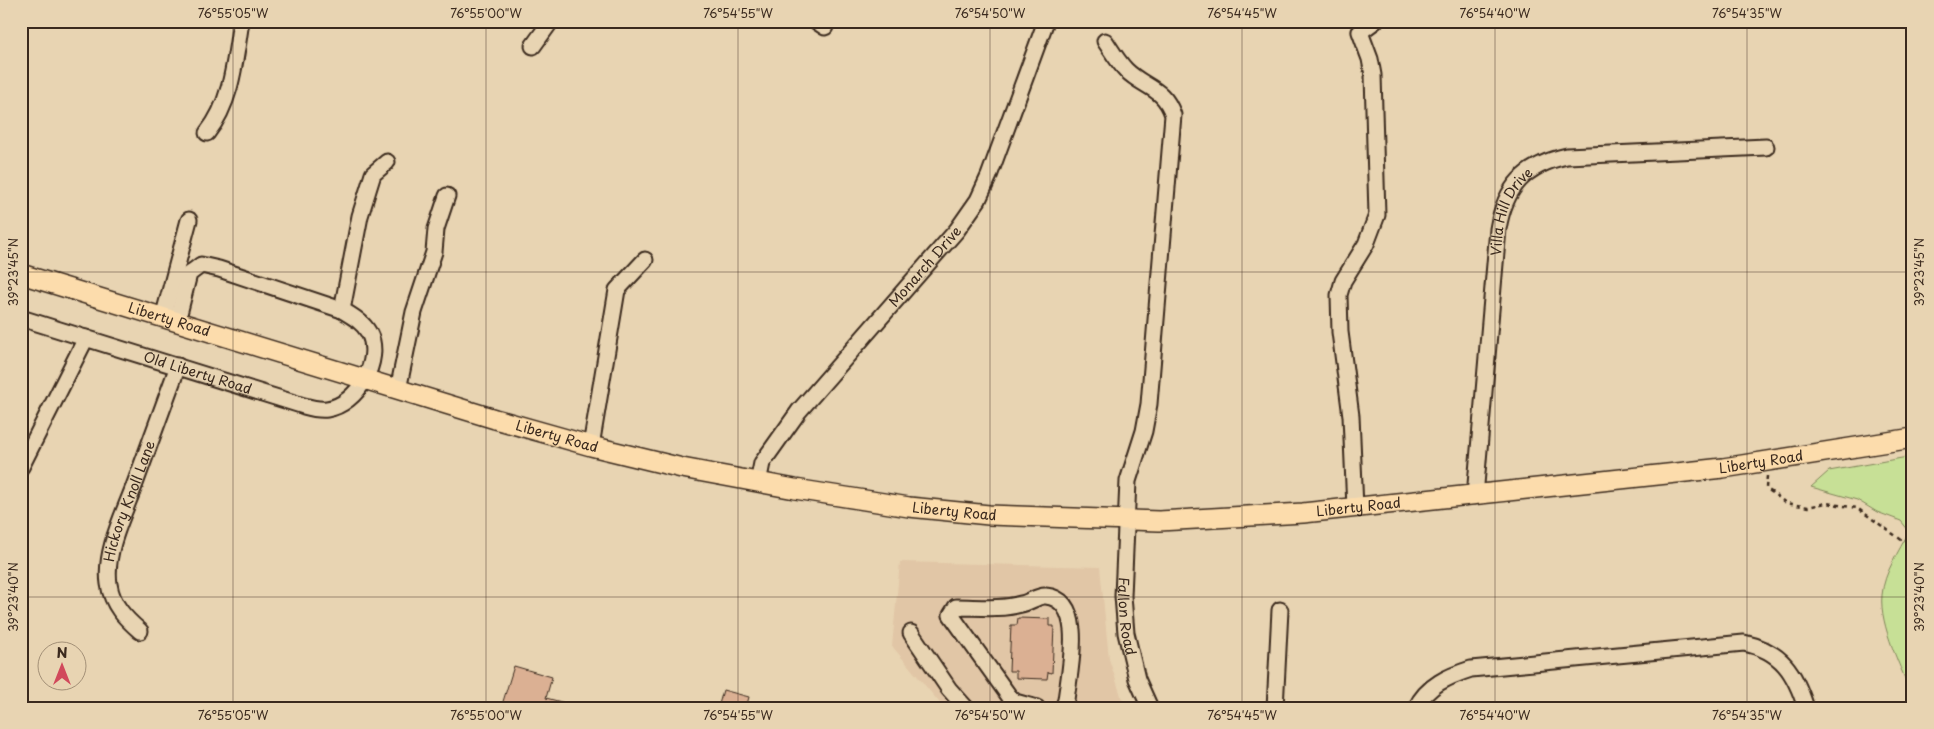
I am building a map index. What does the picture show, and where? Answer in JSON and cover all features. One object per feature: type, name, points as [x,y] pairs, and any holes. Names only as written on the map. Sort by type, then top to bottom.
[{"type":"main road","name":"Liberty Road","points":[[21,274],[398,390],[591,446],[682,468],[758,483],[948,512],[1029,518],[1128,521],[1232,518],[1475,496],[1767,462],[1913,438]]},
{"type":"street","points":[[207,133],[217,120],[225,102],[241,21]]},
{"type":"street","points":[[533,46],[551,21]]},
{"type":"street","name":"Monarch Drive","points":[[758,483],[762,462],[799,412],[957,230],[978,200],[1046,21]]},
{"type":"street","points":[[1355,508],[1351,416],[1340,332],[1339,295],[1350,266],[1366,244],[1377,216],[1374,75],[1360,32],[1375,21]]},
{"type":"street","name":"Fallon Road","points":[[1105,41],[1125,69],[1162,94],[1170,104],[1173,115],[1148,404],[1144,431],[1128,481],[1124,596],[1126,633],[1137,679],[1150,708]]},
{"type":"street","name":"Villa Hill Drive","points":[[1475,496],[1498,229],[1502,208],[1509,193],[1521,178],[1538,165],[1567,156],[1766,147]]},
{"type":"street","points":[[342,310],[360,216],[373,174],[387,162]]},
{"type":"street","points":[[398,390],[414,312],[434,252],[436,229],[447,196]]},
{"type":"street","points":[[170,320],[189,220]]},
{"type":"street","points":[[591,446],[617,290],[645,260]]},
{"type":"street","points":[[170,320],[190,274],[201,265],[219,269],[342,310],[361,323],[369,333],[373,356],[366,380]]},
{"type":"street","name":"Old Liberty Road","points":[[21,318],[317,409],[326,409],[342,403],[366,380]]},
{"type":"street","points":[[21,467],[86,338]]},
{"type":"street","name":"Hickory Knoll Lane","points":[[140,631],[122,614],[113,600],[109,585],[109,568],[116,536],[178,366]]},
{"type":"street","points":[[1037,708],[1012,705],[951,615],[956,607],[998,608],[1021,604],[1044,596],[1058,599],[1069,611],[1074,629],[1064,708]]},
{"type":"street","points":[[1275,708],[1280,610]]},
{"type":"street","points":[[911,633],[949,689],[966,708]]},
{"type":"street","points":[[1416,708],[1432,687],[1449,676],[1471,670],[1744,643],[1761,646],[1787,666],[1798,682],[1806,708]]},
{"type":"path","points":[[1767,462],[1766,488],[1786,504],[1808,506],[1826,503],[1857,508],[1902,541],[1913,541]]},
{"type":"shaded area","points":[[900,562],[1100,567],[1109,659],[1125,708],[944,708],[892,646]]},
{"type":"green space","points":[[1913,456],[1913,698],[1892,647],[1882,607],[1883,587],[1886,578],[1909,531],[1901,521],[1877,512],[1857,500],[1811,487],[1829,471]]},
{"type":"building","points":[[1018,618],[1050,619],[1050,626],[1054,626],[1052,673],[1048,672],[1047,679],[1016,678],[1016,671],[1009,671],[1011,625],[1017,625]]},
{"type":"building","points":[[514,666],[552,677],[546,698],[569,704],[568,708],[501,708]]},
{"type":"building","points":[[723,690],[749,697],[746,708],[718,708]]}]
